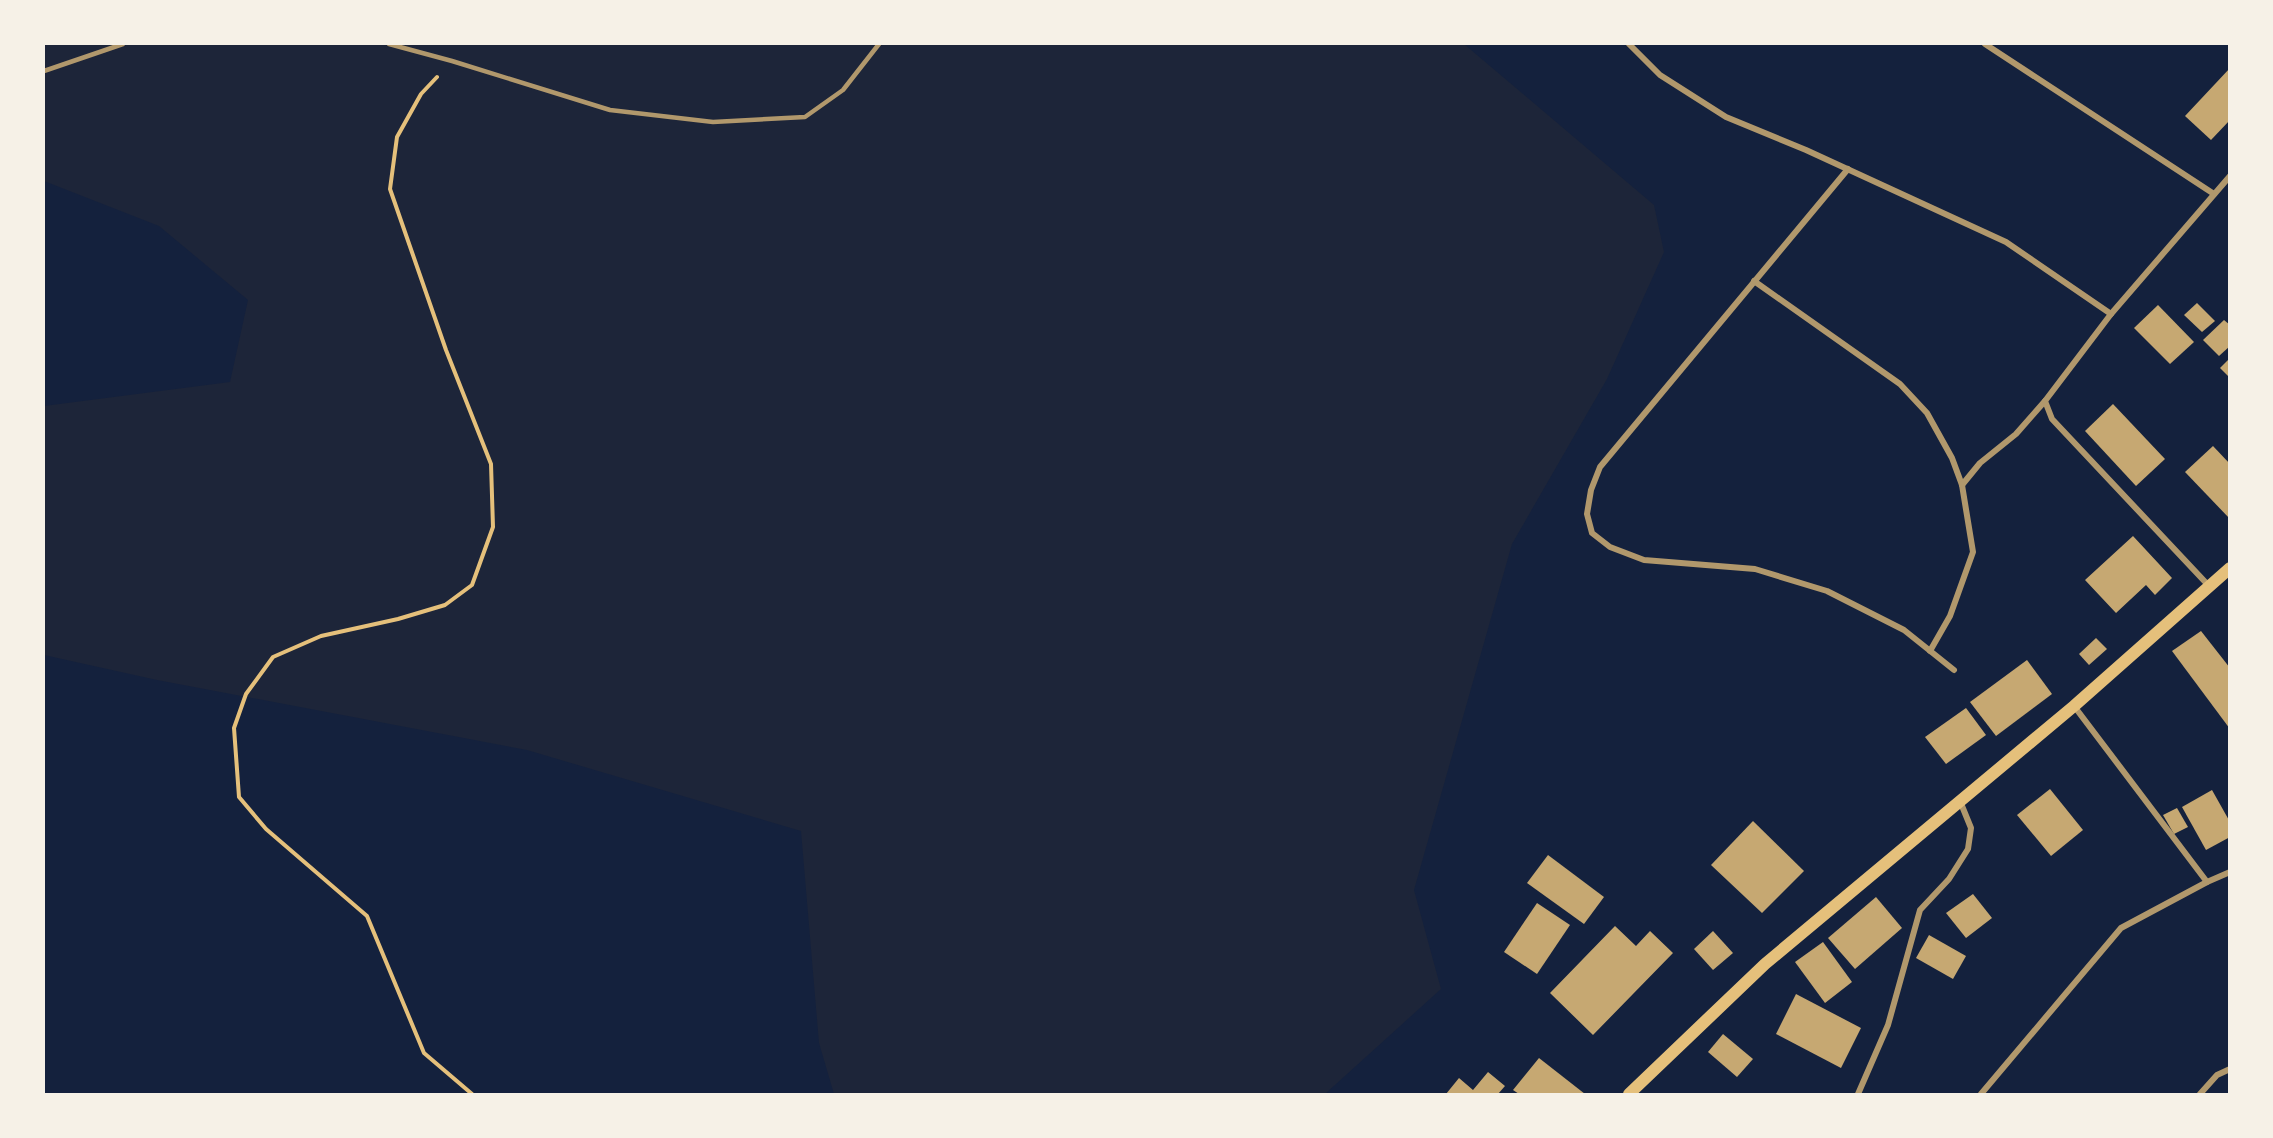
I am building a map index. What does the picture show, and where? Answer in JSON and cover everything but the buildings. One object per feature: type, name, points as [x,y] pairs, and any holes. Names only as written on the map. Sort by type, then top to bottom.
[{"type":"main road","points":[[1629,1095],[1765,964],[2074,706],[2229,568]]},
{"type":"street","points":[[1629,44],[1660,75],[1726,117],[1848,169],[2006,242],[2111,314]]},
{"type":"street","points":[[1985,44],[2214,194]]},
{"type":"street","points":[[1848,169],[1600,467],[1591,490],[1587,514],[1592,533],[1610,547],[1644,560],[1755,570],[1827,591],[1904,630],[1954,670]]},
{"type":"street","points":[[1962,485],[1980,463],[2016,434],[2045,401],[2111,314],[2229,177]]},
{"type":"street","points":[[1754,281],[1900,384],[1927,413],[1952,458],[1962,485],[1973,552],[1950,616],[1930,651]]},
{"type":"street","points":[[2045,401],[2052,419],[2210,587]]},
{"type":"street","points":[[2074,706],[2207,882]]},
{"type":"street","points":[[1858,1095],[1888,1025],[1920,910],[1948,879],[1968,849],[1971,828],[1960,800]]},
{"type":"street","points":[[1980,1095],[2121,928],[2229,872]]},
{"type":"street","points":[[2200,1095],[2217,1075],[2229,1069]]},
{"type":"lane","points":[[44,71],[123,44]]},
{"type":"lane","points":[[389,44],[610,110],[713,122],[805,117],[843,90],[879,44]]},
{"type":"path","points":[[452,61],[421,94],[397,137],[390,189],[446,350],[491,464],[493,526],[472,585],[445,605],[398,619],[321,636],[273,657],[246,694],[234,728],[239,797],[266,829],[367,916],[424,1053],[472,1095]]},
{"type":"shaded area","points":[[44,44],[1464,44],[1654,205],[1664,252],[1607,379],[1512,544],[1414,890],[1441,989],[1325,1094],[834,1094],[819,1043],[801,831],[527,750],[157,680],[44,655],[44,406],[230,382],[248,300],[159,226],[44,181]]}]
